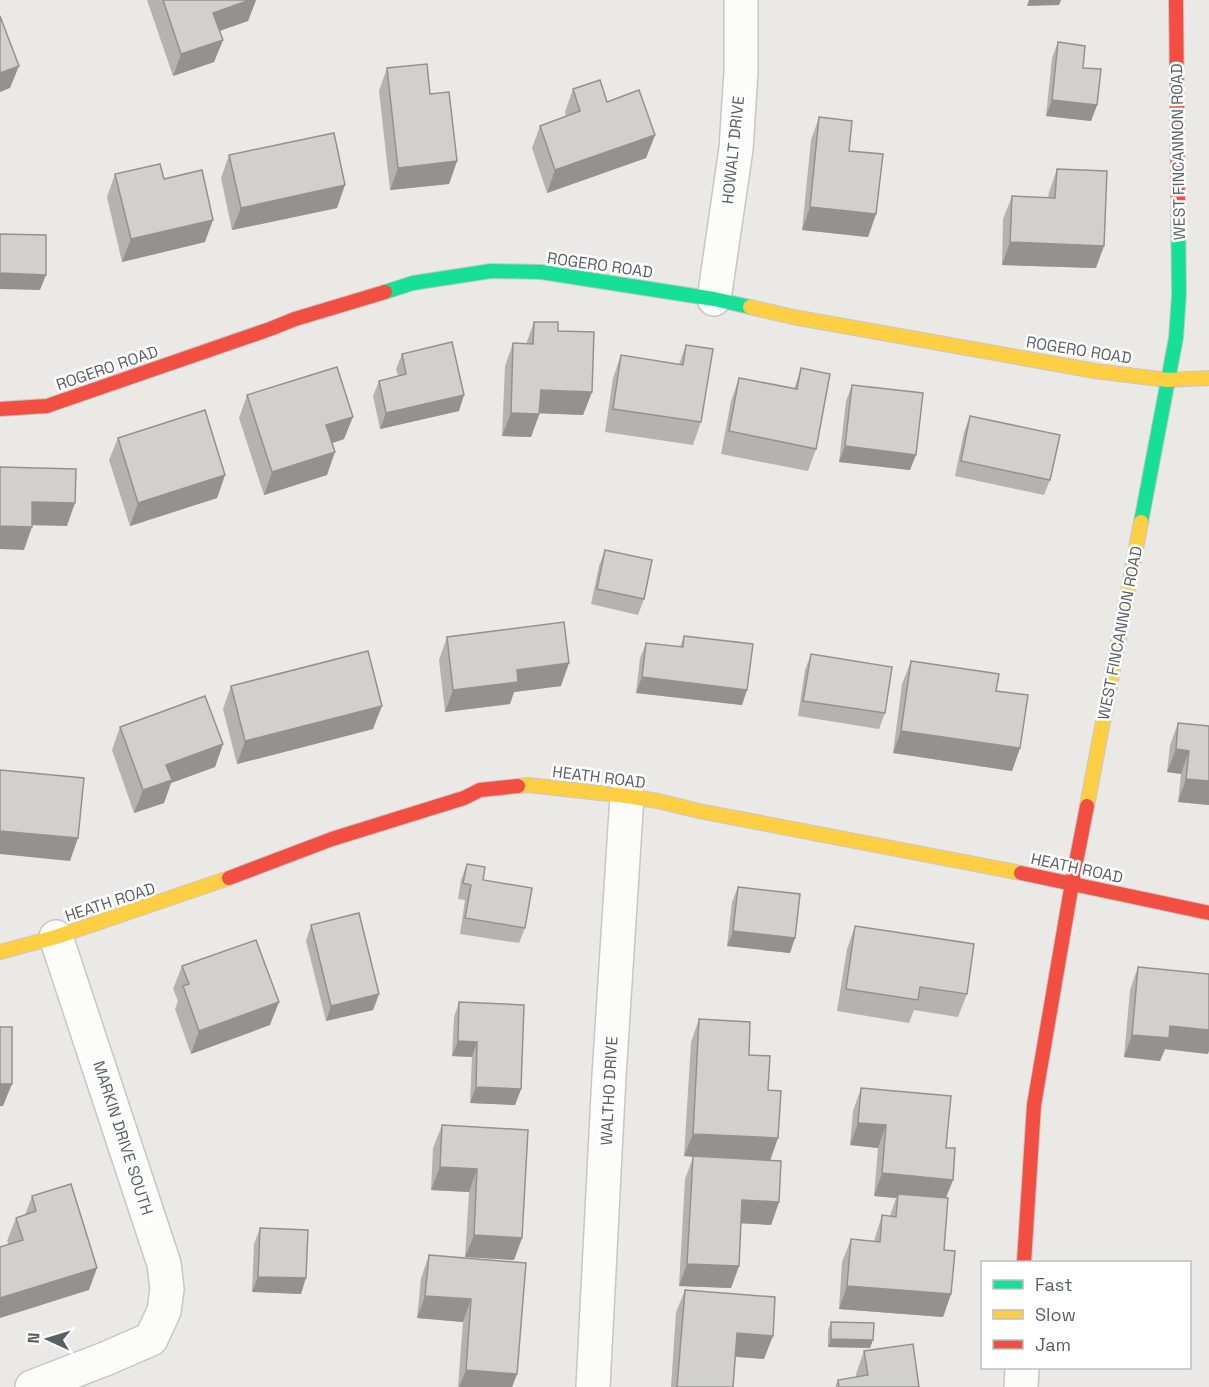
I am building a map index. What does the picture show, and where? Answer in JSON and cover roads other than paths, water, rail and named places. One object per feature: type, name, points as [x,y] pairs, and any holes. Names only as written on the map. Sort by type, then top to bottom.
[{"type":"street","name":"HOWALT DRIVE","points":[[714,299],[736,149],[741,72],[741,0]]},
{"type":"street","name":"WEST FINCANNON ROAD","points":[[1024,1261],[1034,1105],[1072,883],[1176,339],[1179,294],[1176,0]]},
{"type":"street","name":"ROGERO ROAD","points":[[0,409],[47,406],[295,319],[413,283],[492,271],[541,272],[714,299],[828,324],[1095,371],[1168,380],[1209,378]]},
{"type":"street","name":"HEATH ROAD","points":[[0,952],[56,937],[214,884],[332,839],[464,798],[480,790],[528,785],[657,801],[1072,883],[1209,914]]},
{"type":"street","name":"WALTHO DRIVE","points":[[593,1387],[627,796]]},
{"type":"street","name":"MARKIN DRIVE SOUTH","points":[[32,1387],[151,1339],[164,1311],[167,1289],[164,1264],[56,937]]},
{"type":"street","points":[[1021,1387],[1022,1369]]}]
